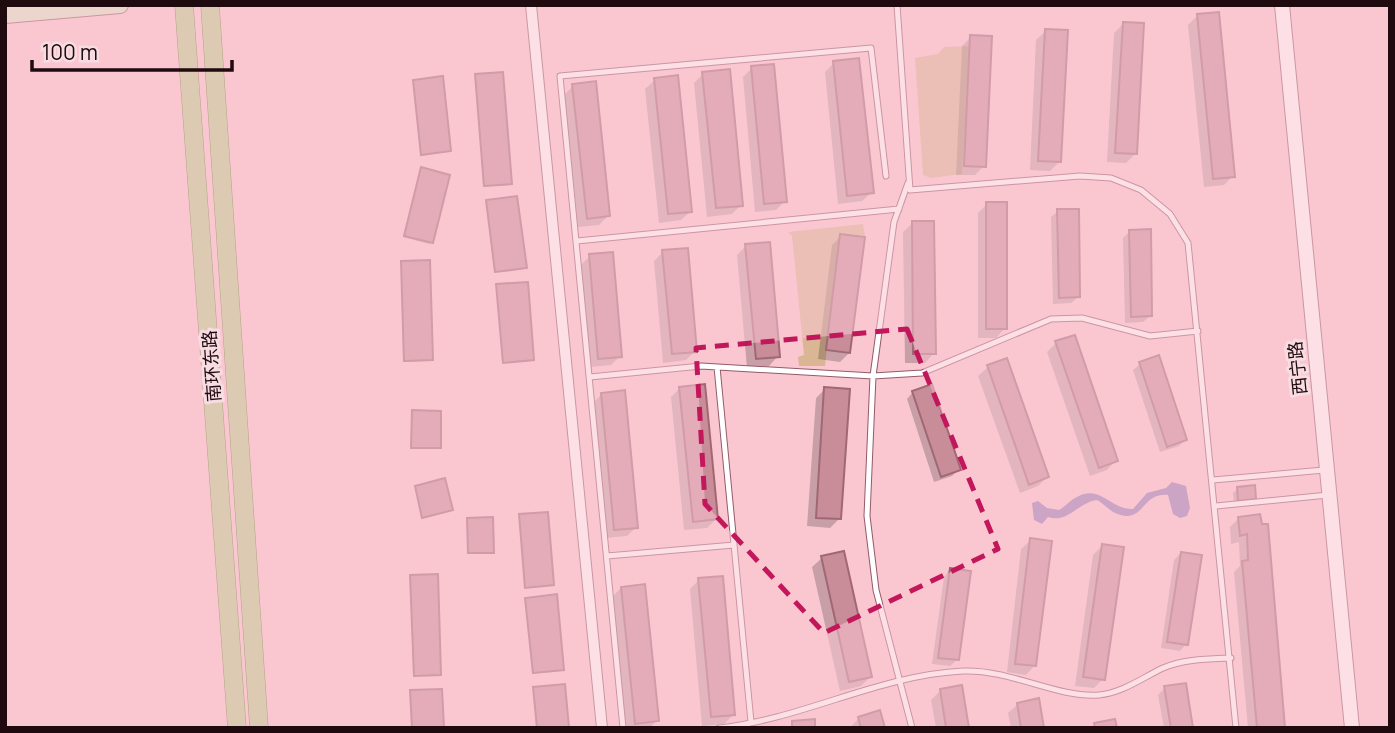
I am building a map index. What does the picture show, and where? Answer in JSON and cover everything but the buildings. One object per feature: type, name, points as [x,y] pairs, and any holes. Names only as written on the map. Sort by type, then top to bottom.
[{"type":"main road","points":[[5,15],[120,5]]},
{"type":"main road","name":"南环东路","points":[[184,5],[237,728]]},
{"type":"main road","name":"南环东路","points":[[210,5],[259,728]]},
{"type":"street","points":[[531,5],[601,728]]},
{"type":"street","name":"西宁路","points":[[1282,5],[1352,728]]},
{"type":"lane","points":[[897,5],[910,190],[1080,176],[1111,178],[1141,190],[1170,214],[1188,243],[1236,728]]},
{"type":"lane","points":[[623,728],[560,76],[871,48],[886,176]]},
{"type":"lane","points":[[909,180],[894,222],[873,376],[867,516],[876,590],[912,728]]},
{"type":"lane","points":[[578,241],[899,209]]},
{"type":"lane","points":[[590,377],[717,368],[873,376],[922,373],[1051,319],[1082,318],[1150,336],[1198,331]]},
{"type":"lane","points":[[717,368],[751,722]]},
{"type":"lane","points":[[1213,480],[1327,469]]},
{"type":"lane","points":[[1216,506],[1330,495]]},
{"type":"lane","points":[[607,556],[734,545]]},
{"type":"lane","points":[[719,728],[751,722],[916,675],[993,671],[1071,692],[1099,695],[1127,687],[1165,667],[1200,659],[1231,659]]},
{"type":"highlighted area","points":[[907,329],[998,549],[824,633],[705,504],[696,348]]},
{"type":"shaded area","points":[[970,46],[962,174],[931,178],[923,175],[915,58],[938,54],[944,47]]},
{"type":"shaded area","points":[[863,224],[865,237],[840,234],[825,366],[799,366],[798,357],[804,355],[792,236],[788,232]]},
{"type":"shaded area","points":[[1172,482],[1186,486],[1190,508],[1187,516],[1180,518],[1173,514],[1168,495],[1159,495],[1132,515],[1115,513],[1097,500],[1084,504],[1061,518],[1048,517],[1042,524],[1034,520],[1032,503],[1038,501],[1047,508],[1059,510],[1077,497],[1093,494],[1118,506],[1133,509],[1147,493],[1166,488]]}]
